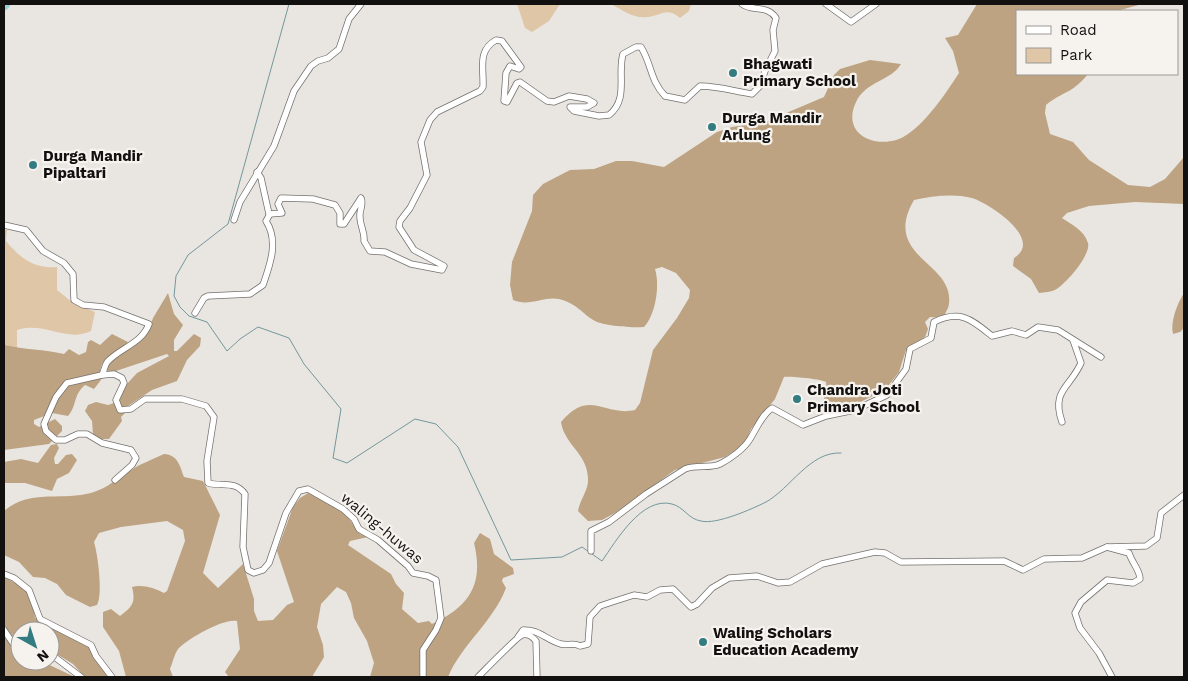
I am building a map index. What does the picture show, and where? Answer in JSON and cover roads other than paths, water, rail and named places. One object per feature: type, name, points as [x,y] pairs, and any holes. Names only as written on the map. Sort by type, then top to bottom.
[{"type":"street","points":[[234,220],[240,202],[274,146],[290,101],[307,70],[339,49],[350,19],[360,4]]},
{"type":"street","points":[[270,214],[282,213],[278,204],[282,198],[302,198],[335,205],[340,213],[340,224],[344,224],[361,198],[363,203],[359,216],[365,234],[364,241],[370,251],[386,252],[411,264],[442,270],[444,266],[414,250],[399,228],[400,221],[410,208],[427,175],[421,148],[424,132],[437,112],[480,91],[483,87],[483,54],[488,44],[496,40],[502,41],[521,67],[519,69],[510,66],[506,72],[504,101],[507,102],[516,83],[520,82],[547,101],[554,102],[569,96],[587,99],[594,103],[587,107],[570,106],[574,112],[599,116],[609,115],[614,111],[620,99],[622,54],[636,47],[641,47],[646,55],[654,84],[665,96],[685,100],[700,86],[719,85],[728,90],[752,94],[760,86],[765,70],[775,50],[773,30],[776,18],[763,8],[747,7],[742,4]]},
{"type":"street","points":[[826,4],[851,22],[876,4]]},
{"type":"street","points":[[257,172],[261,178],[267,211],[270,214]]},
{"type":"street","points":[[195,313],[204,298],[208,296],[250,294],[263,285],[272,256],[273,244],[266,221],[270,214]]},
{"type":"street","points":[[4,225],[26,230],[43,251],[64,262],[73,274],[74,300],[83,305],[104,308],[149,324],[146,332],[137,341],[107,361],[102,375],[68,383],[56,397],[44,424],[46,431],[56,440],[65,440],[78,434],[87,434],[102,443],[130,450],[136,458],[132,465],[115,480]]},
{"type":"street","points":[[591,551],[591,531],[609,522],[646,494],[685,469],[692,466],[720,464],[744,446],[763,416],[772,408],[797,424],[803,425],[826,416],[856,410],[887,395],[906,369],[910,349],[931,338],[934,322],[940,319],[964,316],[974,321],[992,336],[1012,331],[1026,335],[1043,326],[1058,330],[1101,357]]},
{"type":"street","points":[[1062,422],[1058,405],[1060,395],[1081,363],[1073,340]]},
{"type":"street","name":"waling-huwas","points":[[102,375],[114,374],[122,378],[124,383],[116,400],[120,410],[131,409],[145,398],[182,399],[206,406],[214,416],[207,461],[208,483],[216,485],[229,484],[240,487],[245,494],[243,547],[248,570],[254,573],[263,570],[269,563],[286,512],[299,491],[308,489],[343,509],[354,519],[359,529],[378,540],[408,566],[413,573],[436,580],[441,618],[436,630],[423,650],[424,677]]},
{"type":"street","points":[[478,677],[523,630],[531,630],[560,644],[574,643],[580,646],[588,644],[590,617],[600,606],[634,595],[647,597],[660,590],[674,589],[691,607],[697,604],[712,588],[729,578],[757,576],[778,583],[790,582],[822,564],[875,552],[885,553],[902,562],[996,561],[1009,563],[1023,570],[1044,559],[1082,558],[1107,547],[1146,546],[1152,543],[1158,533],[1161,513],[1184,495]]},
{"type":"street","points":[[1107,547],[1130,554],[1130,561],[1139,573],[1140,580],[1133,583],[1107,580],[1080,602],[1075,613],[1080,628],[1099,652],[1112,677]]},
{"type":"street","points":[[4,574],[14,578],[29,590],[40,619],[91,645],[96,656],[112,677]]},
{"type":"street","points":[[518,637],[524,634],[530,635],[536,641],[537,677]]},
{"type":"street","points":[[60,661],[80,677]]},
{"type":"waterway","points":[[289,4],[228,224],[188,255],[176,276],[174,296],[180,307],[189,316],[207,322],[227,351],[240,339],[258,327],[289,338],[304,364],[341,409],[333,458],[347,463],[415,419],[436,424],[458,447],[511,560],[562,557],[582,547],[602,561],[622,532],[640,513],[650,507],[661,503],[672,504],[697,520],[708,522],[724,519],[766,502],[810,464],[820,458],[830,454],[841,453]]},
{"type":"place","name":"Bhagwati Primary School","points":[[733,73]]},
{"type":"place","name":"Durga Mandir Arlung","points":[[712,127]]},
{"type":"place","name":"Durga Mandir Pipaltari","points":[[33,165]]},
{"type":"place","name":"Chandra Joti Primary School","points":[[797,399]]},
{"type":"place","name":"Waling Scholars Education Academy","points":[[703,642]]}]
